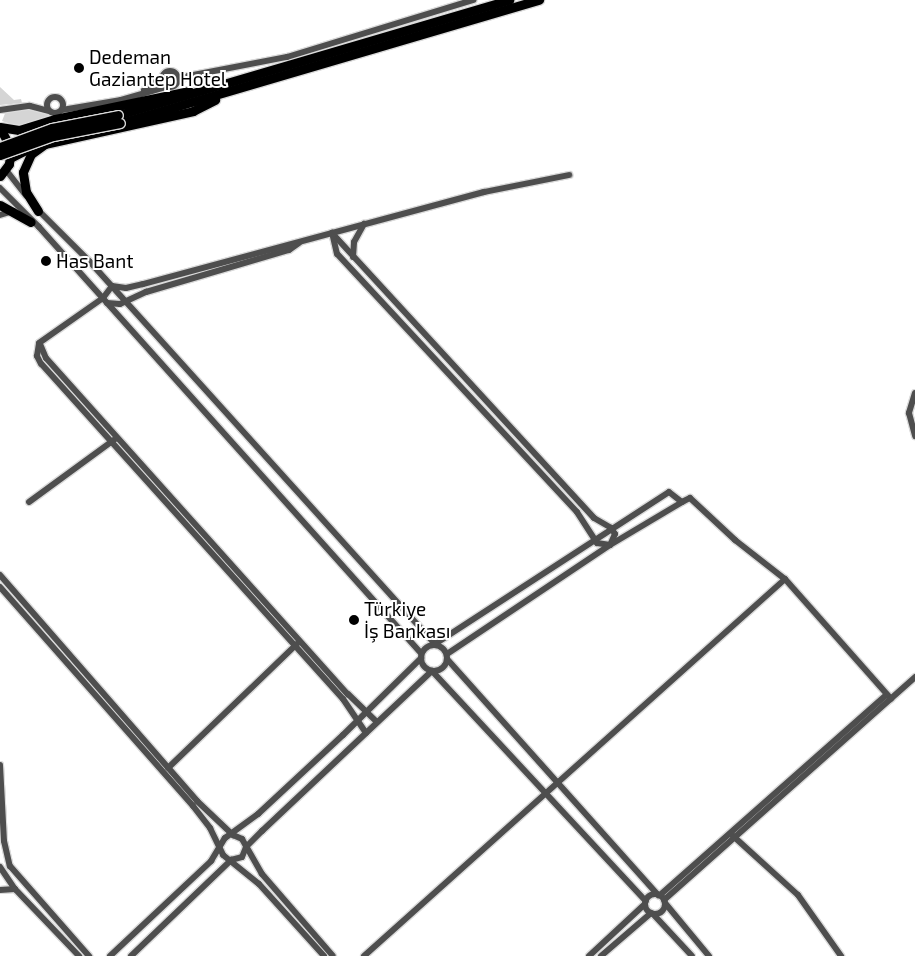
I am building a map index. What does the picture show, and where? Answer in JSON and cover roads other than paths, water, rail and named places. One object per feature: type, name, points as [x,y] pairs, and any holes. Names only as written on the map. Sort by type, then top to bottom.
[{"type":"highway","points":[[0,147],[52,128],[119,119],[214,88],[509,0]]},
{"type":"highway","points":[[0,155],[54,136],[227,92],[539,0]]},
{"type":"highway","points":[[0,128],[18,130],[73,115],[214,88]]},
{"type":"highway","points":[[10,158],[47,143],[193,111],[227,92]]},
{"type":"highway","points":[[0,128],[9,140],[10,158],[3,173]]},
{"type":"highway","points":[[38,210],[26,192],[23,172],[30,154],[47,143]]},
{"type":"highway","points":[[0,205],[14,210],[31,222]]},
{"type":"street","points":[[30,106],[54,113],[80,106],[121,100],[141,92],[176,84],[188,76],[287,57],[473,0]]},
{"type":"street","points":[[141,92],[166,72],[188,76]]},
{"type":"street","points":[[175,73],[176,84]]},
{"type":"street","points":[[162,77],[166,87]]},
{"type":"street","points":[[0,112],[8,108],[30,106],[57,96],[63,102],[80,106]]},
{"type":"street","points":[[48,100],[49,111]]},
{"type":"street","points":[[62,110],[63,102]]},
{"type":"street","points":[[3,173],[112,286],[447,657],[556,783],[662,898],[709,956]]},
{"type":"street","points":[[112,286],[126,288],[190,274],[484,192],[569,175]]},
{"type":"street","points":[[0,188],[105,301],[421,655],[424,667],[432,671],[692,956]]},
{"type":"street","points":[[0,216],[14,210]]},
{"type":"street","points":[[353,258],[354,242],[364,224]]},
{"type":"street","points":[[332,233],[338,237],[353,258],[594,518],[611,528],[615,534],[610,545]]},
{"type":"street","points":[[332,233],[337,254],[577,512],[597,543],[610,545]]},
{"type":"street","points":[[105,301],[114,305],[190,274]]},
{"type":"street","points":[[112,286],[105,301],[40,343],[37,356],[41,364],[116,438],[257,597],[298,638],[348,694],[368,711],[377,722]]},
{"type":"street","points":[[915,393],[909,413],[915,436]]},
{"type":"street","points":[[29,502],[116,438]]},
{"type":"street","points":[[110,956],[221,848],[225,838],[233,835],[368,711],[421,655],[425,648],[435,644],[595,538],[669,492],[682,502]]},
{"type":"street","points":[[131,956],[231,860],[242,857],[246,847],[432,671],[443,668],[447,657],[610,545],[690,498],[735,540],[785,579],[888,697]]},
{"type":"street","points":[[0,575],[168,768],[233,835],[242,839],[262,874],[333,956]]},
{"type":"street","points":[[360,956],[366,954],[785,579]]},
{"type":"street","points":[[0,587],[193,806],[221,848],[223,855],[259,884],[324,956]]},
{"type":"street","points":[[257,597],[296,647],[343,699],[356,722],[366,733]]},
{"type":"street","points":[[168,768],[296,647],[298,638]]},
{"type":"street","points":[[601,956],[652,914],[662,912],[662,898],[888,697],[915,677]]},
{"type":"street","points":[[0,765],[6,855],[14,871],[89,956]]},
{"type":"street","points":[[732,836],[798,895],[841,956]]},
{"type":"street","points":[[0,867],[3,878],[79,956]]},
{"type":"street","points":[[3,878],[14,871]]},
{"type":"street","points":[[0,890],[15,889]]},
{"type":"street","points":[[589,956],[652,895],[662,898]]},
{"type":"place","name":"Dedeman Gaziantep Hotel","points":[[79,68]]},
{"type":"place","name":"Has Bant","points":[[46,261]]},
{"type":"place","name":"Türkiye İş Bankası","points":[[354,620]]}]
